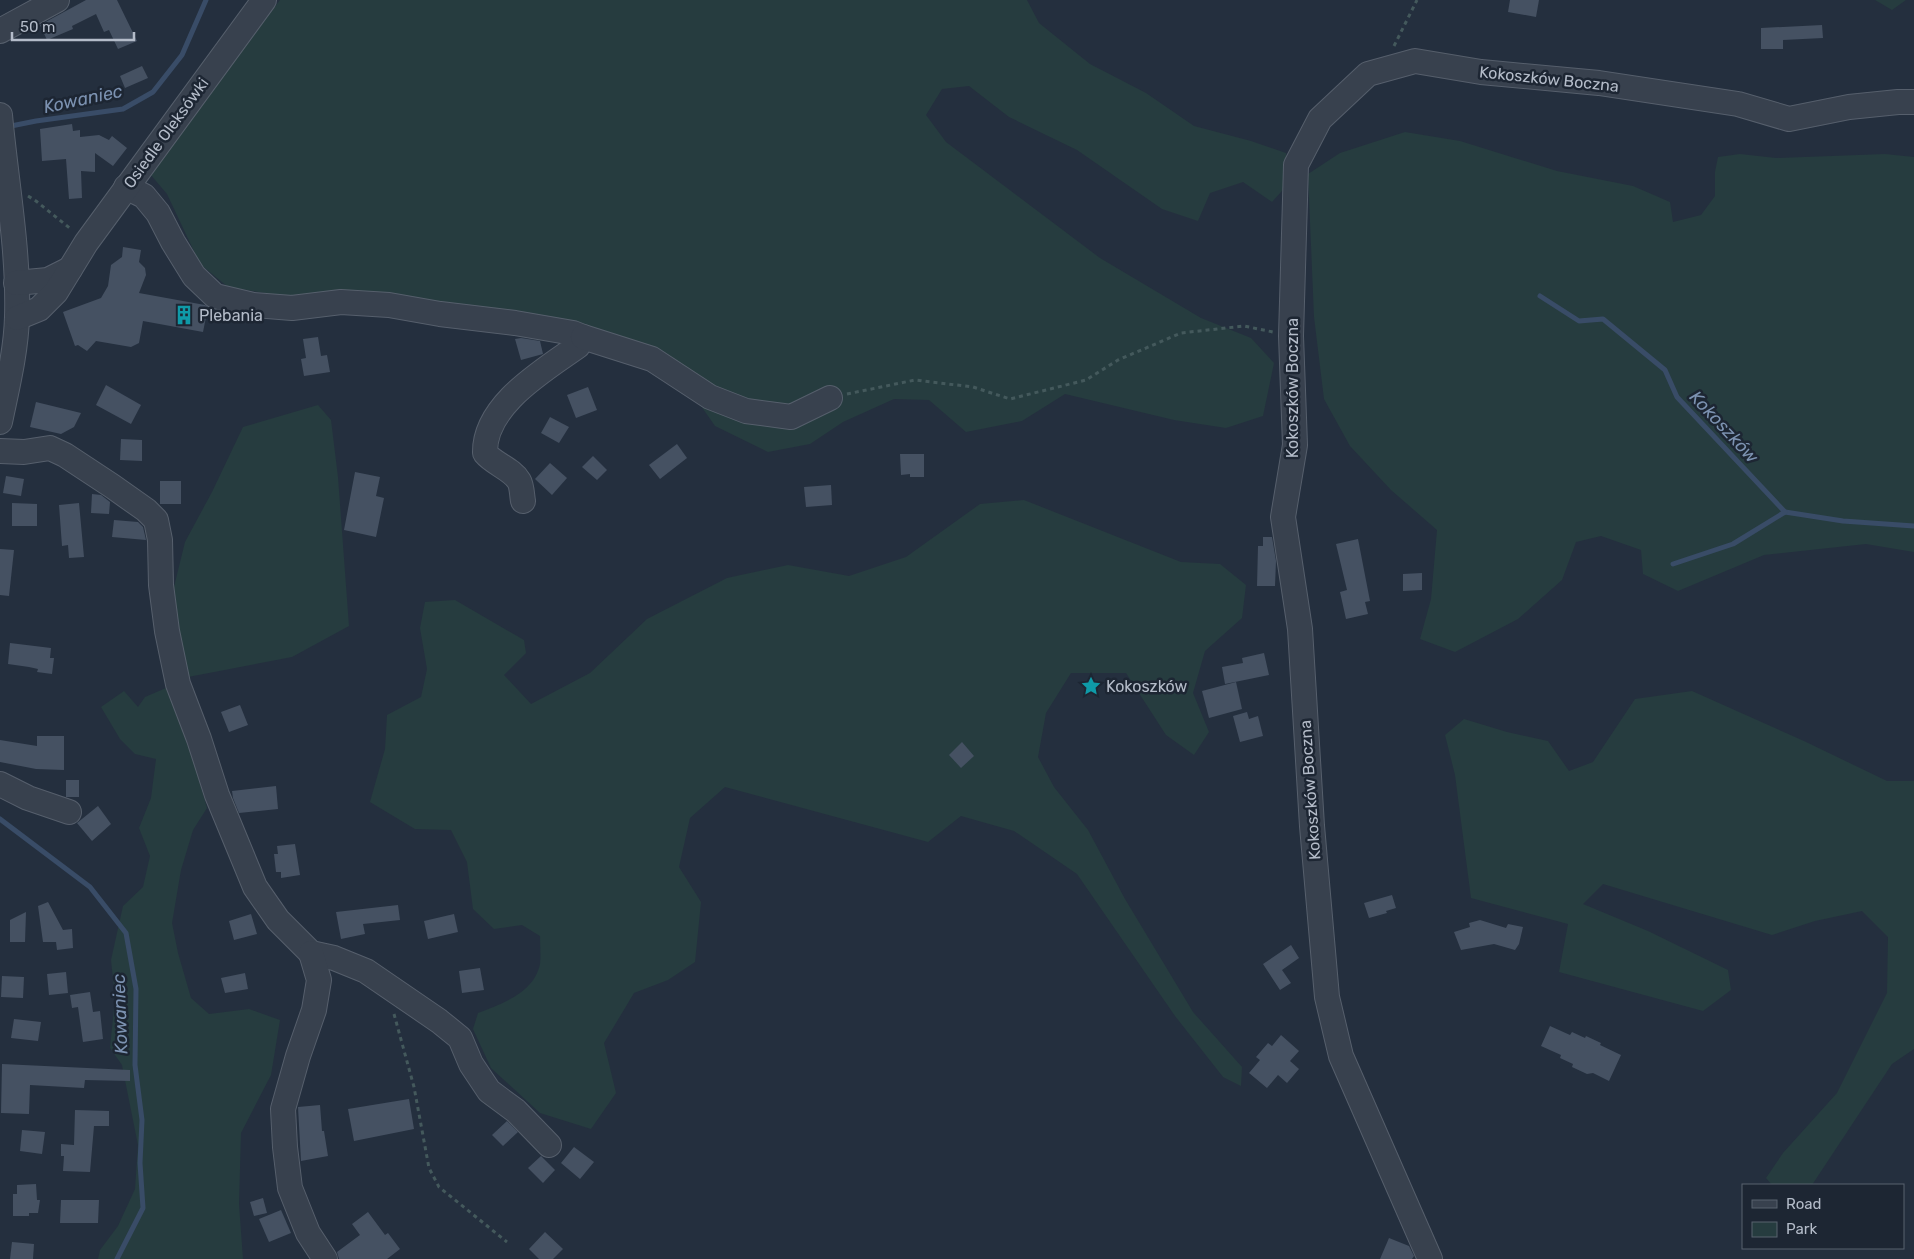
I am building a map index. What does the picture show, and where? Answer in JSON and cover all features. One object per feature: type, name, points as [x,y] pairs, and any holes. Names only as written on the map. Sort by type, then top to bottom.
[{"type":"street","points":[[0,31],[57,0]]},
{"type":"street","name":"Osiedle Oleksówki","points":[[17,318],[39,309],[56,292],[126,187],[264,0]]},
{"type":"street","name":"Kokoszków Boczna","points":[[1430,1259],[1341,1056],[1328,997],[1312,826],[1300,628],[1283,518],[1295,445],[1291,336],[1296,165],[1320,119],[1368,74],[1415,61],[1481,72],[1599,83],[1738,104],[1789,118],[1849,108],[1914,102]]},
{"type":"street","points":[[0,114],[16,283],[17,318],[0,422]]},
{"type":"street","points":[[126,187],[144,196],[153,207],[194,276],[215,296],[253,305],[292,308],[341,302],[389,305],[573,333],[652,359],[710,397],[746,411],[791,417],[830,398]]},
{"type":"street","name":"Osiedle Oleksówki","points":[[16,283],[48,280],[70,269]]},
{"type":"street","points":[[523,501],[520,482],[508,470],[492,461],[485,453],[485,443],[489,429],[501,410],[520,389],[578,346],[583,337]]},
{"type":"street","points":[[0,451],[24,452],[50,448],[65,455],[112,486],[146,510],[156,520],[160,540],[161,585],[167,631],[178,684],[199,739],[217,795],[254,887],[278,920],[311,954],[319,980],[314,1010],[298,1056],[283,1109],[284,1147],[290,1188],[308,1233],[325,1259]]},
{"type":"street","points":[[0,784],[28,798],[69,812]]},
{"type":"street","points":[[311,954],[334,958],[366,971],[439,1021],[460,1038],[471,1064],[489,1091],[516,1111],[549,1145]]},
{"type":"path","points":[[1368,74],[1395,45],[1417,0]]},
{"type":"path","points":[[21,192],[36,201],[75,233]]},
{"type":"path","points":[[830,398],[915,380],[973,387],[1010,399],[1086,380],[1118,360],[1181,333],[1244,326],[1291,336]]},
{"type":"path","points":[[393,1011],[414,1087],[429,1168],[440,1187],[507,1242]]},
{"type":"green space","points":[[280,0],[1027,0],[1039,23],[1090,64],[1146,93],[1194,126],[1251,141],[1286,153],[1289,183],[1272,202],[1243,182],[1210,193],[1198,221],[1162,209],[1077,150],[1009,117],[969,86],[942,89],[926,115],[946,142],[1100,258],[1201,318],[1251,338],[1274,363],[1263,416],[1226,428],[1174,420],[1065,394],[1022,421],[966,432],[929,400],[894,399],[843,422],[810,444],[768,452],[715,426],[685,383],[632,344],[437,303],[358,291],[295,298],[228,287],[200,264],[167,194],[150,174]]},
{"type":"green space","points":[[1875,0],[1906,0],[1892,10]]},
{"type":"green space","points":[[1405,132],[1460,141],[1557,171],[1633,186],[1670,202],[1673,222],[1701,215],[1715,196],[1715,172],[1718,157],[1740,154],[1776,158],[1885,154],[1914,157],[1914,552],[1866,544],[1764,555],[1678,591],[1643,574],[1641,550],[1601,536],[1576,542],[1562,580],[1518,619],[1455,652],[1420,639],[1431,599],[1437,530],[1391,490],[1350,446],[1324,399],[1314,317],[1308,174],[1340,153]]},
{"type":"green space","points":[[318,405],[331,420],[338,477],[349,626],[292,657],[188,677],[172,595],[185,542],[212,492],[243,427]]},
{"type":"green space","points":[[1024,500],[1181,562],[1220,564],[1246,585],[1242,618],[1205,651],[1193,693],[1209,732],[1194,755],[1166,735],[1126,673],[1071,673],[1046,713],[1038,757],[1054,787],[1088,830],[1125,899],[1193,1012],[1242,1067],[1241,1086],[1223,1077],[1175,1016],[1077,874],[1014,831],[961,816],[928,842],[725,787],[690,818],[679,867],[701,902],[695,962],[668,980],[634,993],[604,1043],[616,1093],[591,1129],[540,1113],[491,1068],[473,1029],[478,1013],[516,996],[524,990],[537,974],[540,964],[540,936],[522,925],[494,929],[473,909],[467,862],[451,830],[415,829],[370,802],[385,749],[387,715],[421,697],[427,669],[420,628],[425,602],[455,600],[524,640],[526,653],[504,675],[531,704],[590,673],[647,619],[727,578],[788,565],[849,576],[906,557],[980,504]]},
{"type":"green space","points":[[166,688],[193,759],[207,808],[193,830],[181,870],[172,923],[178,953],[191,998],[209,1014],[249,1009],[280,1020],[271,1075],[241,1133],[239,1204],[243,1259],[98,1259],[100,1250],[118,1226],[135,1189],[138,1145],[122,1065],[110,1048],[115,998],[111,960],[123,906],[143,887],[150,856],[139,828],[151,798],[156,759],[135,754],[120,739],[101,707],[124,691],[138,707],[145,697]]},
{"type":"green space","points":[[1692,691],[1804,741],[1887,781],[1914,781],[1914,1049],[1892,1064],[1813,1184],[1771,1184],[1766,1178],[1783,1153],[1837,1093],[1887,993],[1888,937],[1862,911],[1815,921],[1772,935],[1603,884],[1583,904],[1648,931],[1728,970],[1731,990],[1703,1011],[1559,972],[1568,924],[1471,898],[1455,775],[1445,735],[1464,719],[1507,732],[1548,741],[1569,771],[1593,762],[1635,699]]},
{"type":"building","points":[[86,0],[117,0],[137,41],[118,49],[109,30],[104,32],[96,14],[72,26],[73,29],[47,40],[40,25]]},
{"type":"building","points":[[1510,0],[1539,0],[1536,17],[1508,12]]},
{"type":"building","points":[[1822,25],[1823,38],[1783,40],[1783,49],[1761,49],[1761,28]]},
{"type":"building","points":[[142,66],[148,78],[125,88],[120,76]]},
{"type":"building","points":[[72,124],[73,131],[80,130],[80,137],[99,135],[109,140],[112,136],[127,148],[113,166],[95,153],[95,172],[81,171],[82,198],[69,199],[66,159],[42,161],[40,129]]},
{"type":"building","points":[[123,247],[141,250],[139,262],[145,268],[146,275],[139,293],[208,307],[203,332],[143,321],[139,343],[131,347],[96,341],[87,351],[78,345],[75,346],[63,312],[101,298],[108,286],[111,265],[122,257]]},
{"type":"building","points":[[318,337],[321,356],[327,355],[330,372],[304,376],[301,359],[306,358],[303,339]]},
{"type":"building","points":[[515,339],[540,341],[543,354],[521,360]]},
{"type":"building","points":[[106,385],[141,405],[131,424],[96,405]]},
{"type":"building","points":[[588,387],[597,410],[576,418],[567,395]]},
{"type":"building","points":[[36,402],[81,413],[74,427],[61,434],[30,427]]},
{"type":"building","points":[[550,417],[569,427],[559,443],[541,433]]},
{"type":"building","points":[[121,439],[142,440],[142,461],[120,460]]},
{"type":"building","points":[[677,444],[687,458],[660,479],[649,465]]},
{"type":"building","points":[[900,454],[924,454],[924,477],[910,477],[910,474],[901,475]]},
{"type":"building","points":[[593,456],[607,470],[597,480],[582,467]]},
{"type":"building","points":[[550,463],[567,478],[552,495],[535,479]]},
{"type":"building","points":[[355,472],[380,477],[376,496],[384,498],[376,537],[344,530]]},
{"type":"building","points":[[6,476],[24,479],[21,496],[3,493]]},
{"type":"building","points":[[160,481],[181,481],[181,504],[160,504]]},
{"type":"building","points":[[831,485],[832,505],[806,507],[804,487]]},
{"type":"building","points":[[92,494],[101,495],[110,502],[109,514],[91,513]]},
{"type":"building","points":[[12,503],[37,504],[37,526],[12,526]]},
{"type":"building","points":[[79,503],[84,557],[69,558],[68,545],[62,546],[59,505]]},
{"type":"building","points":[[114,520],[138,522],[143,527],[146,540],[112,537]]},
{"type":"building","points":[[1263,537],[1272,537],[1276,561],[1275,586],[1257,586],[1258,546],[1263,546]]},
{"type":"building","points":[[1358,539],[1370,601],[1365,602],[1368,614],[1346,619],[1340,592],[1347,590],[1336,544]]},
{"type":"building","points":[[0,549],[14,550],[9,596],[0,595]]},
{"type":"building","points":[[1422,573],[1422,590],[1403,591],[1403,574]]},
{"type":"building","points":[[10,643],[51,648],[50,658],[54,658],[52,674],[37,672],[38,669],[8,664]]},
{"type":"building","points":[[1264,653],[1269,675],[1225,684],[1222,667],[1243,663],[1242,658]]},
{"type":"building","points":[[1236,682],[1242,709],[1209,718],[1202,691]]},
{"type":"building","points":[[240,705],[248,725],[229,732],[221,712]]},
{"type":"building","points":[[1247,712],[1249,719],[1258,716],[1263,736],[1240,742],[1233,716]]},
{"type":"building","points":[[37,736],[64,736],[64,770],[36,769],[0,762],[0,740],[37,746]]},
{"type":"building","points":[[962,742],[974,756],[961,768],[949,755]]},
{"type":"building","points":[[66,780],[79,780],[79,797],[66,797]]},
{"type":"building","points":[[276,786],[278,809],[239,813],[232,791]]},
{"type":"building","points":[[98,806],[111,824],[92,841],[77,823]]},
{"type":"building","points":[[295,844],[300,875],[281,878],[281,872],[276,872],[274,854],[278,854],[277,846]]},
{"type":"building","points":[[1392,895],[1396,908],[1386,911],[1387,913],[1369,918],[1364,903]]},
{"type":"building","points":[[48,902],[63,930],[72,929],[73,948],[57,950],[56,942],[43,942],[38,906]]},
{"type":"building","points":[[398,905],[400,920],[363,924],[365,934],[341,939],[336,912]]},
{"type":"building","points":[[26,912],[25,942],[10,942],[10,920]]},
{"type":"building","points":[[251,914],[257,934],[234,940],[229,921]]},
{"type":"building","points":[[454,914],[458,932],[428,939],[424,921]]},
{"type":"building","points":[[1480,920],[1506,928],[1508,924],[1523,927],[1519,944],[1515,950],[1494,944],[1461,950],[1454,932],[1470,927],[1469,923]]},
{"type":"building","points":[[1291,945],[1299,958],[1282,970],[1291,983],[1280,990],[1263,964]]},
{"type":"building","points":[[480,968],[484,990],[462,993],[459,971]]},
{"type":"building","points":[[66,972],[68,993],[49,995],[47,974]]},
{"type":"building","points":[[245,973],[248,989],[225,993],[221,978]]},
{"type":"building","points":[[2,976],[24,977],[23,998],[1,997]]},
{"type":"building","points":[[90,992],[93,1012],[100,1011],[103,1039],[83,1042],[78,1007],[72,1008],[70,995]]},
{"type":"building","points":[[14,1019],[41,1022],[38,1041],[11,1038]]},
{"type":"building","points":[[1550,1026],[1570,1035],[1572,1032],[1585,1038],[1586,1036],[1621,1055],[1609,1081],[1593,1073],[1587,1074],[1572,1067],[1573,1064],[1560,1058],[1561,1055],[1541,1046]]},
{"type":"building","points":[[1281,1035],[1299,1051],[1290,1061],[1299,1069],[1287,1083],[1278,1075],[1267,1088],[1249,1073],[1260,1060],[1256,1057],[1268,1043],[1272,1046]]},
{"type":"building","points":[[2,1064],[130,1070],[130,1081],[85,1080],[84,1088],[30,1085],[29,1114],[1,1113]]},
{"type":"building","points":[[409,1099],[414,1129],[354,1141],[348,1109]]},
{"type":"building","points":[[320,1105],[322,1131],[324,1131],[328,1156],[301,1161],[298,1107]]},
{"type":"building","points":[[75,1110],[109,1111],[109,1126],[94,1126],[90,1172],[63,1171],[64,1156],[61,1156],[61,1144],[74,1145]]},
{"type":"building","points":[[507,1121],[518,1132],[503,1146],[492,1135]]},
{"type":"building","points":[[22,1130],[45,1132],[42,1154],[20,1151]]},
{"type":"building","points":[[574,1147],[594,1162],[580,1179],[561,1163]]},
{"type":"building","points":[[541,1156],[555,1170],[543,1183],[528,1168]]},
{"type":"building","points":[[36,1184],[37,1200],[40,1200],[38,1213],[29,1213],[29,1216],[13,1216],[13,1194],[17,1194],[17,1185]]},
{"type":"building","points":[[263,1198],[267,1213],[254,1216],[250,1202]]},
{"type":"building","points":[[61,1200],[99,1200],[98,1223],[60,1223]]},
{"type":"building","points":[[281,1210],[291,1233],[269,1242],[259,1219]]},
{"type":"building","points":[[368,1212],[385,1235],[388,1233],[400,1249],[387,1259],[339,1259],[337,1252],[360,1235],[352,1224]]},
{"type":"building","points":[[545,1232],[563,1249],[553,1259],[539,1259],[529,1249]]},
{"type":"building","points":[[1389,1238],[1409,1246],[1414,1256],[1412,1259],[1380,1259]]},
{"type":"building","points":[[12,1242],[34,1244],[33,1259],[10,1259]]},
{"type":"waterway","name":"Kowaniec","points":[[6,127],[123,109],[153,92],[182,55],[206,0]]},
{"type":"waterway","name":"Kokoszków","points":[[1540,296],[1579,321],[1603,319],[1665,370],[1677,397],[1785,512],[1843,521],[1914,526]]},
{"type":"waterway","points":[[1673,564],[1733,544],[1785,512]]},
{"type":"waterway","name":"Kowaniec","points":[[0,819],[90,887],[126,933],[136,989],[135,1065],[142,1120],[140,1163],[143,1208],[117,1259]]},
{"type":"place","name":"Plebania","points":[[184,315]]},
{"type":"place","name":"Kokoszków","points":[[1091,686]]}]
